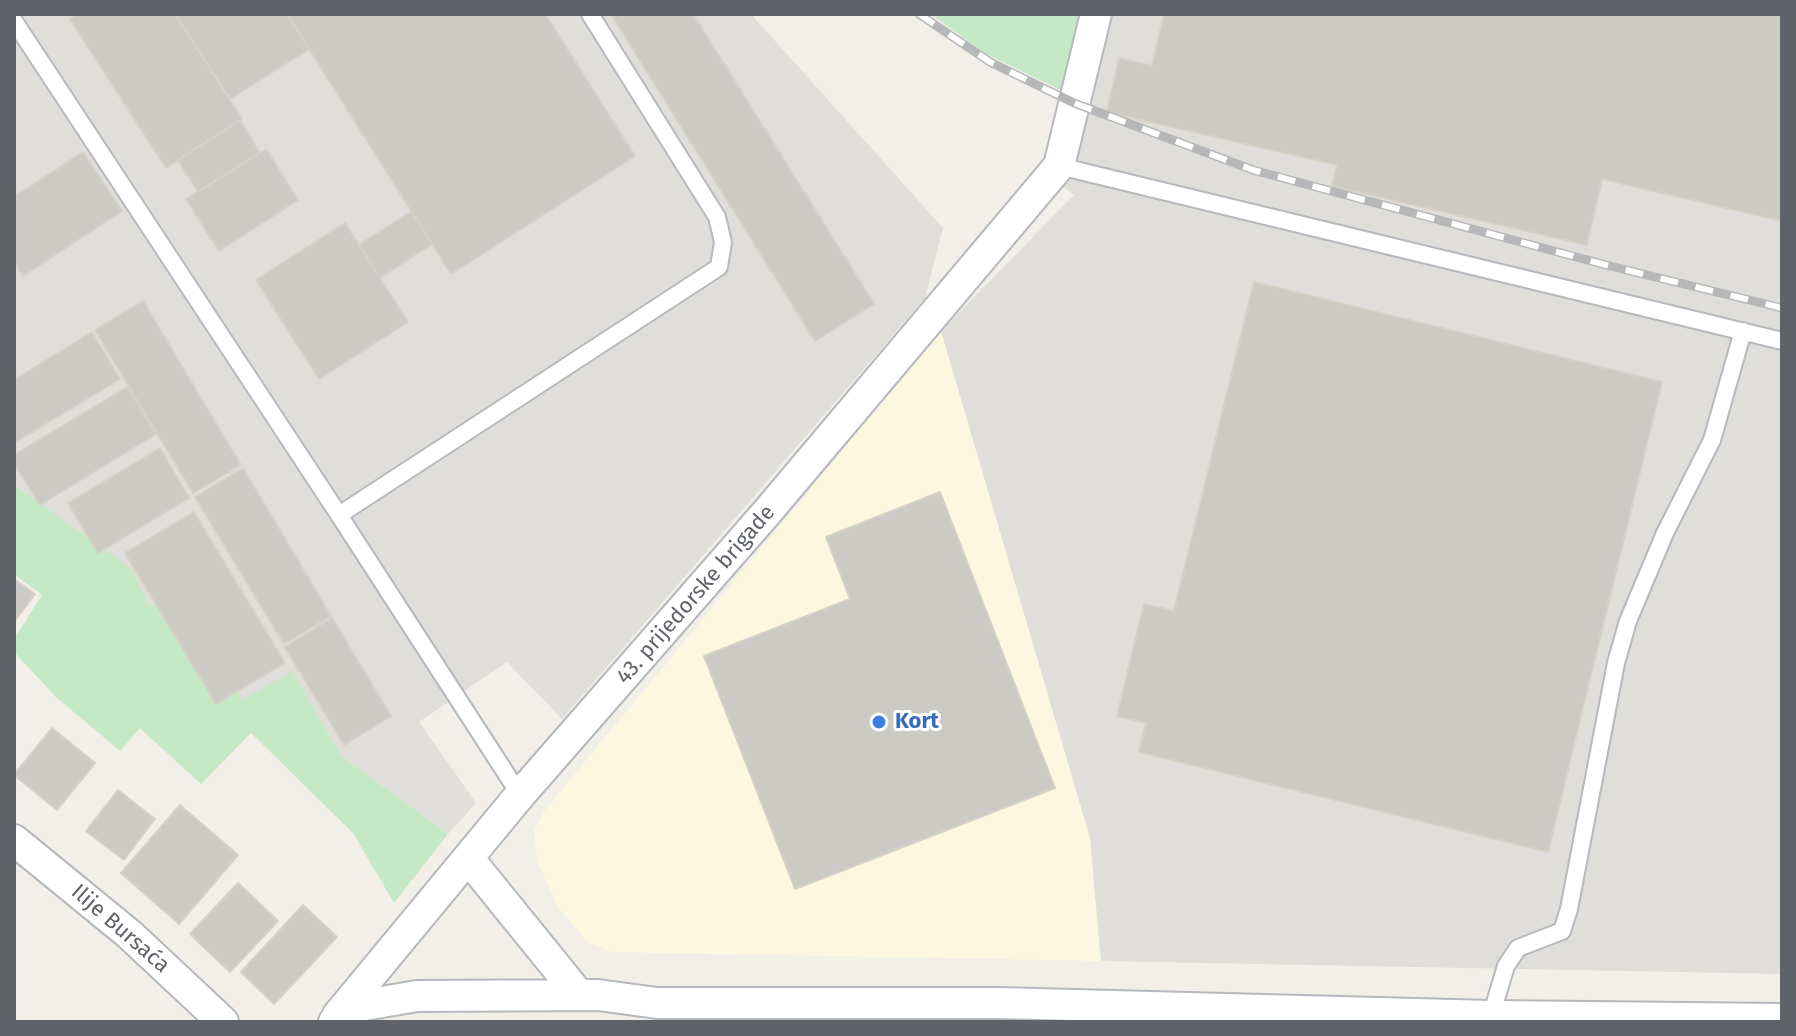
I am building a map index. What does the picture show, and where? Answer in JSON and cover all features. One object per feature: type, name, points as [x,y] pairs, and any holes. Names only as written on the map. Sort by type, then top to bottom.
[{"type":"street","points":[[1059,166],[1096,14]]},
{"type":"street","name":"43. prijedorske brigade","points":[[333,1022],[520,795],[758,523],[1059,166]]},
{"type":"street","name":"Ilije Bursaća","points":[[14,840],[129,934],[223,1022]]},
{"type":"street","points":[[468,858],[579,995]]},
{"type":"street","points":[[333,1022],[359,1006],[417,996],[579,995],[598,995],[658,1012],[999,1003],[1491,1016],[1782,1019]]},
{"type":"lane","points":[[339,515],[719,267],[723,242],[717,217],[590,14]]},
{"type":"lane","points":[[14,21],[520,795]]},
{"type":"lane","points":[[1059,166],[1782,341]]},
{"type":"lane","points":[[1491,1016],[1506,966],[1518,948],[1562,931],[1569,909],[1616,663],[1628,621],[1665,533],[1712,440],[1743,331]]},
{"type":"shaded area","points":[[14,14],[751,14],[943,228],[925,298],[562,719],[507,662],[419,722],[476,803],[448,834],[341,756],[292,672],[243,701],[177,589],[149,606],[131,569],[14,485]]},
{"type":"shaded area","points":[[1095,14],[1782,14],[1782,974],[1101,961],[1090,838],[941,331],[1074,195],[1040,168],[1057,148]]},
{"type":"shaded area","points":[[941,331],[1090,838],[1101,961],[612,952],[588,942],[558,908],[537,860],[534,829],[545,810]]},
{"type":"green space","points":[[931,14],[1095,14],[1076,97],[986,54]]},
{"type":"green space","points":[[14,485],[132,569],[149,606],[176,589],[243,700],[292,671],[341,756],[448,834],[394,903],[353,833],[251,733],[201,784],[140,728],[120,751],[56,697],[14,652],[14,639],[42,595],[14,574]]},
{"type":"building","points":[[78,14],[175,14],[242,119],[166,168],[70,19]]},
{"type":"building","points":[[175,14],[287,14],[309,49],[230,99]]},
{"type":"building","points":[[287,14],[545,14],[635,156],[451,274]]},
{"type":"building","points":[[611,14],[693,14],[874,304],[815,341]]},
{"type":"building","points":[[1164,14],[1782,14],[1782,221],[1602,179],[1587,245],[1332,186],[1337,165],[1107,112],[1119,58],[1152,66]]},
{"type":"building","points":[[240,120],[260,153],[198,192],[178,160]]},
{"type":"building","points":[[266,149],[298,200],[219,251],[186,199]]},
{"type":"building","points":[[83,152],[122,211],[23,276],[14,262],[14,197]]},
{"type":"building","points":[[412,211],[432,244],[380,278],[359,245]]},
{"type":"building","points":[[345,223],[408,322],[319,379],[256,280]]},
{"type":"building","points":[[1254,282],[1662,382],[1548,852],[1139,752],[1146,723],[1117,716],[1144,604],[1174,611]]},
{"type":"building","points":[[143,301],[241,465],[193,493],[95,330]]},
{"type":"building","points":[[92,332],[120,379],[14,443],[14,380]]},
{"type":"building","points":[[127,387],[156,434],[40,505],[14,463],[14,455]]},
{"type":"building","points":[[160,448],[189,498],[98,553],[68,503]]},
{"type":"building","points":[[243,468],[331,616],[284,644],[195,497]]},
{"type":"building","name":"Kort","points":[[940,492],[1055,788],[795,889],[704,656],[850,599],[826,537]]},
{"type":"building","points":[[194,512],[285,663],[216,704],[125,553]]},
{"type":"building","points":[[14,579],[35,594],[14,622]]},
{"type":"building","points":[[332,618],[391,716],[344,745],[285,647]]},
{"type":"building","points":[[52,728],[95,763],[57,810],[14,775]]},
{"type":"building","points":[[118,790],[155,819],[124,860],[86,831]]},
{"type":"building","points":[[180,805],[238,855],[179,924],[121,873]]},
{"type":"building","points":[[238,883],[278,921],[230,972],[190,934]]},
{"type":"building","points":[[303,905],[337,937],[274,1004],[241,972]]},
{"type":"railway","points":[[919,14],[990,62],[1074,103],[1253,170],[1606,265],[1782,308]]},
{"type":"place","name":"Kort","points":[[879,722]]}]
